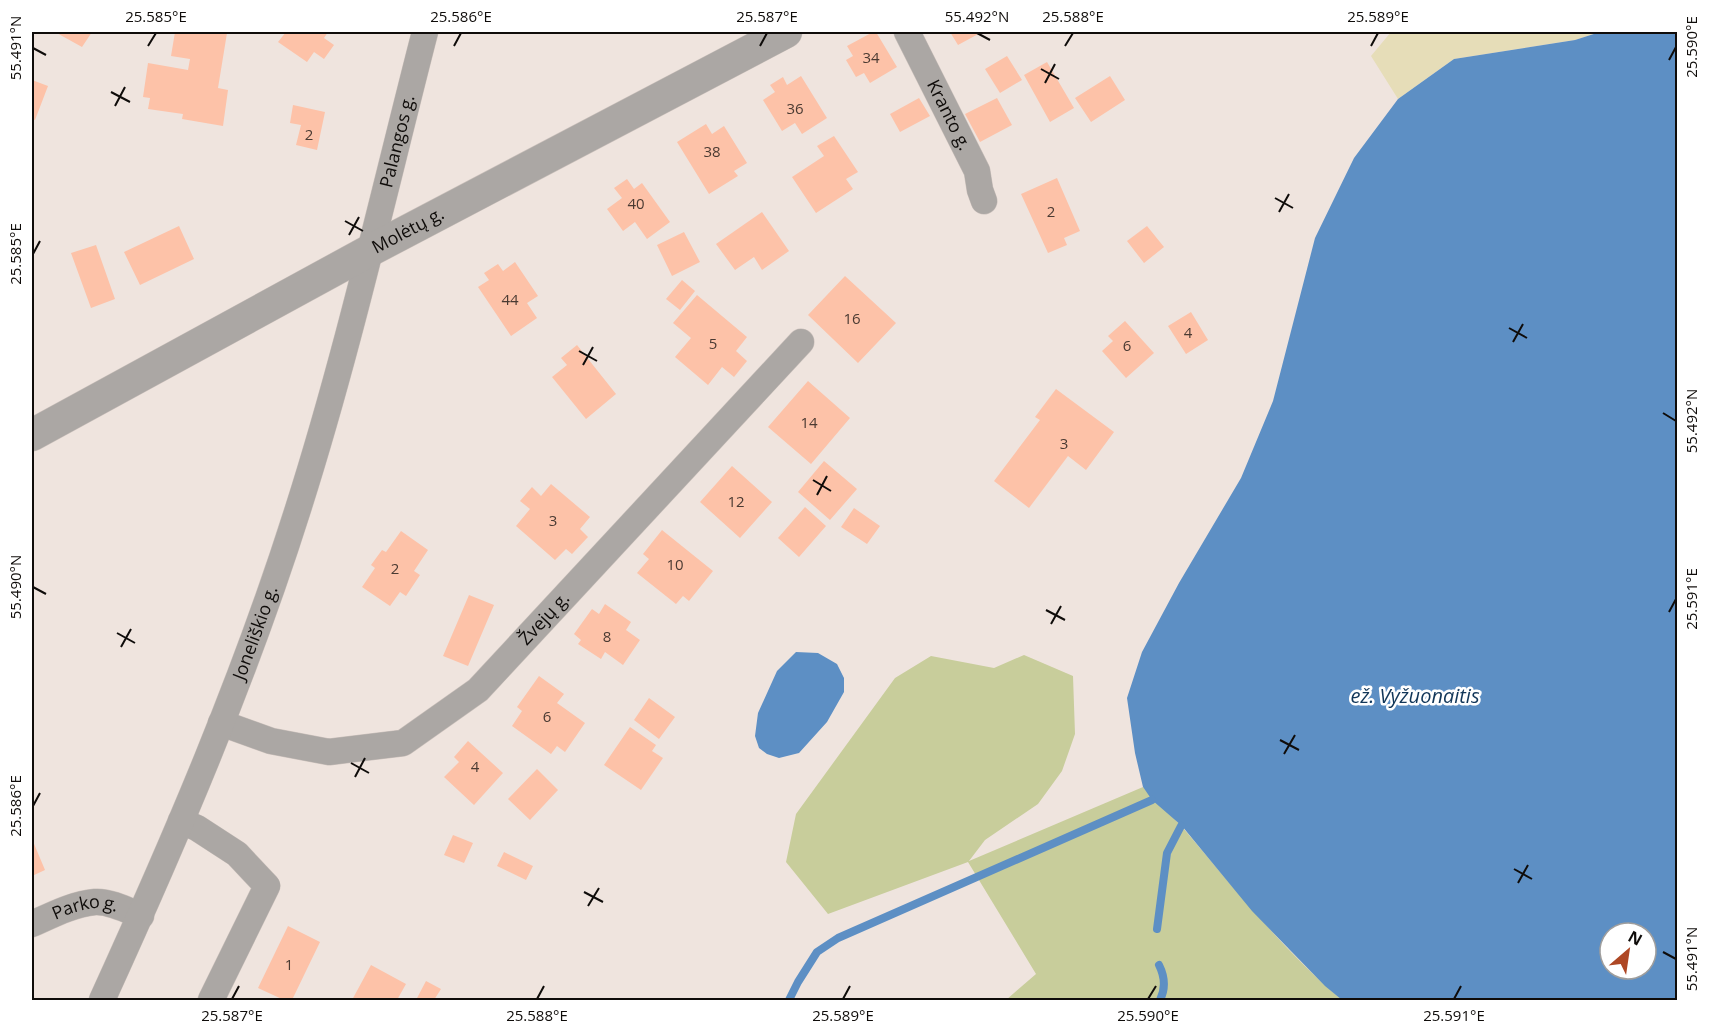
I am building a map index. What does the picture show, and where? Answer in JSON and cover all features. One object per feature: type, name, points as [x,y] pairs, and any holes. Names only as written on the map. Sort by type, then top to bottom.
[{"type":"street","name":"Palangos g.","points":[[369,251],[424,32]]},
{"type":"street","name":"Molėtų g.","points":[[32,435],[369,251],[786,32]]},
{"type":"street","name":"Kranto g.","points":[[907,32],[977,171],[984,201]]},
{"type":"street","name":"Joneliškio g.","points":[[102,1000],[181,821],[266,605],[299,507],[339,368],[369,251]]},
{"type":"street","name":"Žvejų g.","points":[[221,723],[271,741],[329,752],[403,743],[477,690],[801,342]]},
{"type":"street","points":[[181,821],[197,828],[237,854],[267,886],[211,1000]]},
{"type":"street","name":"Parko g.","points":[[32,924],[68,908],[96,902],[141,915]]},
{"type":"green space","points":[[1024,655],[1073,676],[1075,734],[1062,771],[1038,804],[985,840],[969,861],[1143,787],[1184,829],[1279,939],[1342,1000],[1006,1000],[1036,974],[968,862],[828,914],[786,862],[796,814],[895,678],[931,656],[994,668]]},
{"type":"sand","points":[[1391,32],[1600,32],[1575,40],[1454,59],[1398,99],[1371,56]]},
{"type":"water","name":"ež. Vyžuonaitis","points":[[1600,32],[1677,32],[1677,1000],[1342,1000],[1325,986],[1252,911],[1182,826],[1152,800],[1143,787],[1135,753],[1127,698],[1142,652],[1179,583],[1241,478],[1273,401],[1315,238],[1354,158],[1398,99],[1454,59],[1575,40]]},
{"type":"water","points":[[796,652],[818,653],[837,664],[844,678],[844,692],[827,722],[799,753],[779,758],[759,748],[755,736],[758,713],[777,671]]},
{"type":"building","points":[[55,32],[92,32],[82,47]]},
{"type":"building","points":[[175,32],[227,33],[218,88],[228,90],[223,126],[182,119],[183,114],[148,109],[150,98],[143,97],[148,63],[188,70],[190,59],[171,56]]},
{"type":"building","points":[[286,32],[328,32],[324,38],[334,45],[324,59],[314,52],[307,62],[278,42]]},
{"type":"building","points":[[876,32],[897,67],[870,83],[864,73],[856,77],[846,60],[853,56],[847,46]]},
{"type":"building","points":[[950,32],[982,32],[958,45]]},
{"type":"building","points":[[1007,56],[1022,80],[1000,93],[985,69]]},
{"type":"building","points":[[1047,62],[1074,108],[1050,122],[1024,75]]},
{"type":"building","points":[[801,76],[827,118],[802,134],[795,123],[782,131],[763,100],[775,92],[770,85],[783,77],[787,85]]},
{"type":"building","points":[[1110,76],[1125,100],[1091,122],[1075,98]]},
{"type":"building","points":[[32,80],[48,86],[35,120],[32,119]]},
{"type":"building","points":[[919,98],[930,116],[900,132],[890,114]]},
{"type":"building","points":[[997,98],[1012,125],[980,142],[965,114]]},
{"type":"building","points":[[293,105],[325,112],[317,150],[296,145],[301,125],[290,123]]},
{"type":"building","points":[[706,124],[712,134],[724,126],[747,163],[734,171],[738,176],[709,194],[677,142]]},
{"type":"building","points":[[834,136],[858,172],[846,179],[853,189],[816,213],[792,177],[824,156],[817,146]]},
{"type":"building","points":[[1057,178],[1080,231],[1064,238],[1067,245],[1048,253],[1021,194]]},
{"type":"building","points":[[627,179],[634,189],[642,183],[670,222],[647,239],[635,222],[623,231],[607,209],[622,198],[614,188]]},
{"type":"building","points":[[762,212],[789,251],[762,270],[754,257],[735,270],[716,244]]},
{"type":"building","points":[[179,226],[194,259],[140,285],[124,252]]},
{"type":"building","points":[[1147,226],[1164,247],[1144,263],[1127,241]]},
{"type":"building","points":[[684,232],[700,262],[672,276],[657,245]]},
{"type":"building","points":[[96,245],[115,299],[91,308],[71,253]]},
{"type":"building","points":[[515,262],[538,296],[527,303],[537,318],[511,336],[478,287],[489,280],[484,273],[498,264],[503,271]]},
{"type":"building","points":[[845,276],[896,323],[858,363],[808,315]]},
{"type":"building","points":[[682,280],[695,291],[680,310],[666,299]]},
{"type":"building","points":[[697,295],[747,337],[736,351],[747,361],[734,377],[722,367],[708,385],[675,357],[691,338],[673,323]]},
{"type":"building","points":[[1191,312],[1208,340],[1186,354],[1168,326]]},
{"type":"building","points":[[1125,321],[1154,353],[1126,378],[1102,351],[1113,341],[1108,336]]},
{"type":"building","points":[[577,345],[616,394],[586,419],[552,377],[567,365],[561,358]]},
{"type":"building","points":[[808,381],[850,418],[811,464],[768,427]]},
{"type":"building","points":[[1056,389],[1114,432],[1086,470],[1068,456],[1029,508],[994,481],[1040,420],[1035,417]]},
{"type":"building","points":[[824,461],[857,489],[830,520],[798,492]]},
{"type":"building","points":[[732,466],[772,502],[740,538],[700,502]]},
{"type":"building","points":[[551,484],[590,517],[580,529],[588,537],[572,554],[566,549],[555,560],[516,526],[530,509],[520,501],[532,487],[541,496]]},
{"type":"building","points":[[805,507],[826,526],[799,557],[778,538]]},
{"type":"building","points":[[854,508],[880,526],[867,544],[841,527]]},
{"type":"building","points":[[662,530],[713,571],[689,601],[683,596],[676,604],[637,573],[649,559],[643,554]]},
{"type":"building","points":[[401,531],[428,550],[414,571],[420,575],[406,596],[400,592],[390,606],[362,587],[375,568],[371,565],[382,550],[386,552]]},
{"type":"building","points":[[469,595],[494,605],[468,666],[443,656]]},
{"type":"building","points":[[605,604],[631,622],[626,630],[640,640],[623,665],[605,652],[601,659],[578,644],[581,640],[574,634],[592,609],[599,614]]},
{"type":"building","points":[[539,676],[564,694],[557,703],[585,723],[565,752],[557,746],[551,754],[512,726],[522,711],[517,707]]},
{"type":"building","points":[[649,698],[675,717],[659,739],[634,720]]},
{"type":"building","points":[[630,727],[656,745],[652,751],[663,758],[641,790],[604,765]]},
{"type":"building","points":[[468,741],[503,773],[474,805],[444,777],[459,762],[454,757]]},
{"type":"building","points":[[537,769],[558,790],[530,820],[508,799]]},
{"type":"building","points":[[453,835],[473,843],[464,863],[444,855]]},
{"type":"building","points":[[32,839],[45,870],[32,876]]},
{"type":"building","points":[[504,852],[533,866],[526,880],[497,866]]},
{"type":"building","points":[[288,926],[320,942],[292,1000],[284,1000],[258,988]]},
{"type":"building","points":[[371,965],[406,984],[397,1000],[352,1000]]},
{"type":"building","points":[[426,981],[441,989],[434,1000],[416,1000]]},
{"type":"waterway","points":[[789,1000],[817,952],[838,938],[1152,800]]},
{"type":"waterway","points":[[1157,929],[1167,853],[1181,826]]},
{"type":"waterway","points":[[1159,965],[1164,983],[1160,1000]]}]
